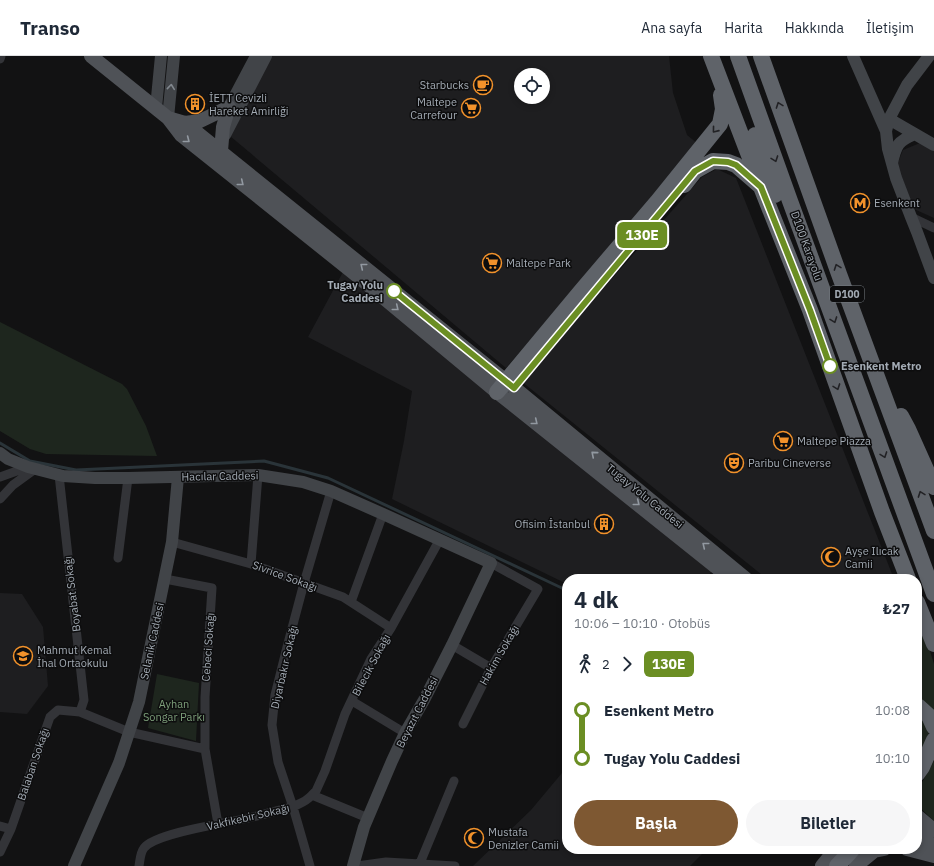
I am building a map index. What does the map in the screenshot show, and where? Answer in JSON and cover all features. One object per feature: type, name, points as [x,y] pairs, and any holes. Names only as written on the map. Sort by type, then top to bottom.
[{"type":"highway","points":[[737,56],[754,133],[772,185],[810,310]]},
{"type":"highway","name":"D100 Karayolu","points":[[737,56],[934,594]]},
{"type":"highway","name":"D100 Karayolu","points":[[761,56],[934,531]]},
{"type":"highway","points":[[713,61],[810,310],[882,512],[906,574]]},
{"type":"highway","points":[[506,389],[576,297],[657,202],[720,124],[723,109],[713,61]]},
{"type":"highway","points":[[506,389],[695,171],[713,161],[728,162],[736,165],[761,187]]},
{"type":"highway","points":[[869,354],[908,429],[934,487]]},
{"type":"highway","points":[[882,512],[900,574]]},
{"type":"highway","points":[[922,614],[934,644]]},
{"type":"highway","points":[[922,615],[934,651]]},
{"type":"highway","points":[[922,710],[929,716],[934,727]]},
{"type":"highway","points":[[922,767],[934,740]]},
{"type":"highway","points":[[837,866],[848,854]]},
{"type":"main road","name":"Tugay Yolu Caddesi","points":[[91,56],[168,118],[181,135],[216,148],[355,274],[506,389],[740,574]]},
{"type":"main road","points":[[185,123],[200,121],[229,107]]},
{"type":"main road","points":[[216,148],[229,107]]},
{"type":"main road","name":"Tugay Yolu Caddesi","points":[[168,118],[185,123],[256,180],[725,574]]},
{"type":"main road","points":[[922,820],[934,830]]},
{"type":"main road","points":[[922,838],[934,845]]},
{"type":"main road","points":[[922,853],[934,856]]},
{"type":"main road","points":[[822,866],[832,854]]},
{"type":"main road","points":[[856,866],[870,854]]},
{"type":"street","points":[[156,108],[161,56]]},
{"type":"street","points":[[168,118],[174,56]]},
{"type":"street","points":[[229,107],[256,56]]},
{"type":"street","points":[[216,148],[266,56]]},
{"type":"street","points":[[853,56],[887,125],[888,149],[896,178],[934,278]]},
{"type":"street","points":[[887,125],[907,85],[930,56]]},
{"type":"street","points":[[887,125],[915,134],[934,145]]},
{"type":"street","points":[[892,164],[895,149],[905,139],[915,134]]},
{"type":"street","points":[[910,217],[934,228]]},
{"type":"street","name":"Hacılar Caddesi","points":[[0,454],[31,468],[59,475],[95,478],[258,475],[303,482],[331,491],[440,539],[491,563],[538,589]]},
{"type":"street","points":[[0,477],[31,468]]},
{"type":"street","points":[[0,499],[31,468]]},
{"type":"street","name":"Boyabat Sokağı","points":[[59,475],[84,700],[80,712]]},
{"type":"street","points":[[251,564],[258,475]]},
{"type":"street","name":"Selanik Caddesi","points":[[74,866],[118,763],[140,702],[172,542],[178,477]]},
{"type":"street","points":[[118,558],[128,478]]},
{"type":"street","name":"Diyarbakır Sokağı","points":[[310,866],[278,762],[272,725],[275,696],[304,583],[331,491]]},
{"type":"street","points":[[351,602],[384,514]]},
{"type":"street","name":"Bilecik Sokağı","points":[[312,796],[316,791],[325,771],[345,714],[372,659],[391,628],[440,539]]},
{"type":"street","name":"Sivrice Sokağı","points":[[172,542],[251,564],[343,597],[391,628]]},
{"type":"street","name":"Beyazıt Caddesi","points":[[353,866],[364,827],[405,733],[424,700],[452,645],[491,563]]},
{"type":"street","name":"Cebeci Sokağı","points":[[165,578],[212,588],[205,697],[205,749],[218,824]]},
{"type":"street","name":"Hakim Sokağı","points":[[463,724],[491,668],[538,589]]},
{"type":"street","points":[[452,645],[491,668]]},
{"type":"street","points":[[352,701],[405,733]]},
{"type":"street","name":"Balaban Sokağı","points":[[0,852],[10,829],[50,716],[58,710],[80,712],[129,732],[205,749]]},
{"type":"street","points":[[420,863],[454,781]]},
{"type":"street","points":[[312,796],[368,818]]},
{"type":"street","name":"Vakfıkebir Sokağı","points":[[139,866],[143,850],[159,838],[293,807],[308,800],[312,796]]},
{"type":"street","points":[[0,826],[10,829]]},
{"type":"street","points":[[357,866],[386,862],[455,866]]},
{"type":"shaded area","name":"Maltepe Park","points":[[267,56],[669,56],[673,93],[687,135],[698,144],[506,368],[230,136]]},
{"type":"shaded area","points":[[920,143],[934,151],[934,218],[914,209],[897,165],[903,150]]},
{"type":"shaded area","points":[[717,169],[736,178],[892,574],[761,574],[521,381],[702,177]]},
{"type":"shaded area","points":[[343,272],[714,569],[710,574],[562,574],[562,582],[392,499],[404,441],[412,391],[308,337]]},
{"type":"shaded area","name":"Mahmut Kemal İhal Ortaokulu","points":[[0,593],[22,594],[43,627],[48,686],[27,714],[0,712]]},
{"type":"shaded area","points":[[562,773],[562,854],[702,854],[690,866],[473,866],[531,810]]},
{"type":"green space","points":[[0,322],[122,384],[127,389],[146,426],[157,456],[46,454],[30,449],[0,431]]},
{"type":"green space","points":[[925,635],[934,664],[934,715],[922,705],[922,636]]},
{"type":"green space","name":"Ayhan Songar Parkı","points":[[157,674],[199,683],[196,741],[148,728]]},
{"type":"green space","points":[[922,720],[929,730],[928,742],[922,755]]},
{"type":"green space","points":[[934,761],[934,821],[922,810],[922,782]]},
{"type":"waterway","points":[[0,443],[30,461],[76,470],[264,461],[328,478],[562,588]]},
{"type":"bus line","name":"130E","points":[[394,291],[514,388],[695,171],[713,161],[728,162],[736,165],[761,187],[810,310],[830,366]]},
{"type":"place","name":"Starbucks","points":[[483,85]]},
{"type":"place","name":"İETT Cevizli Hareket Amirliği","points":[[195,104]]},
{"type":"place","name":"Maltepe Carrefour","points":[[471,108]]},
{"type":"place","name":"Esenkent","points":[[860,203]]},
{"type":"place","name":"Maltepe Park","points":[[492,263]]},
{"type":"place","name":"Tugay Yolu Caddesi","points":[[394,291]]},
{"type":"place","name":"Esenkent Metro","points":[[830,366]]},
{"type":"place","name":"Maltepe Piazza","points":[[783,441]]},
{"type":"place","name":"Paribu Cineverse","points":[[734,463]]},
{"type":"place","name":"Ofisim İstanbul","points":[[604,524]]},
{"type":"place","name":"Ayşe Ilıcak Camii","points":[[831,557]]},
{"type":"place","name":"Mahmut Kemal İhal Ortaokulu","points":[[23,656]]},
{"type":"place","name":"Mustafa Denizler Camii","points":[[474,838]]}]
